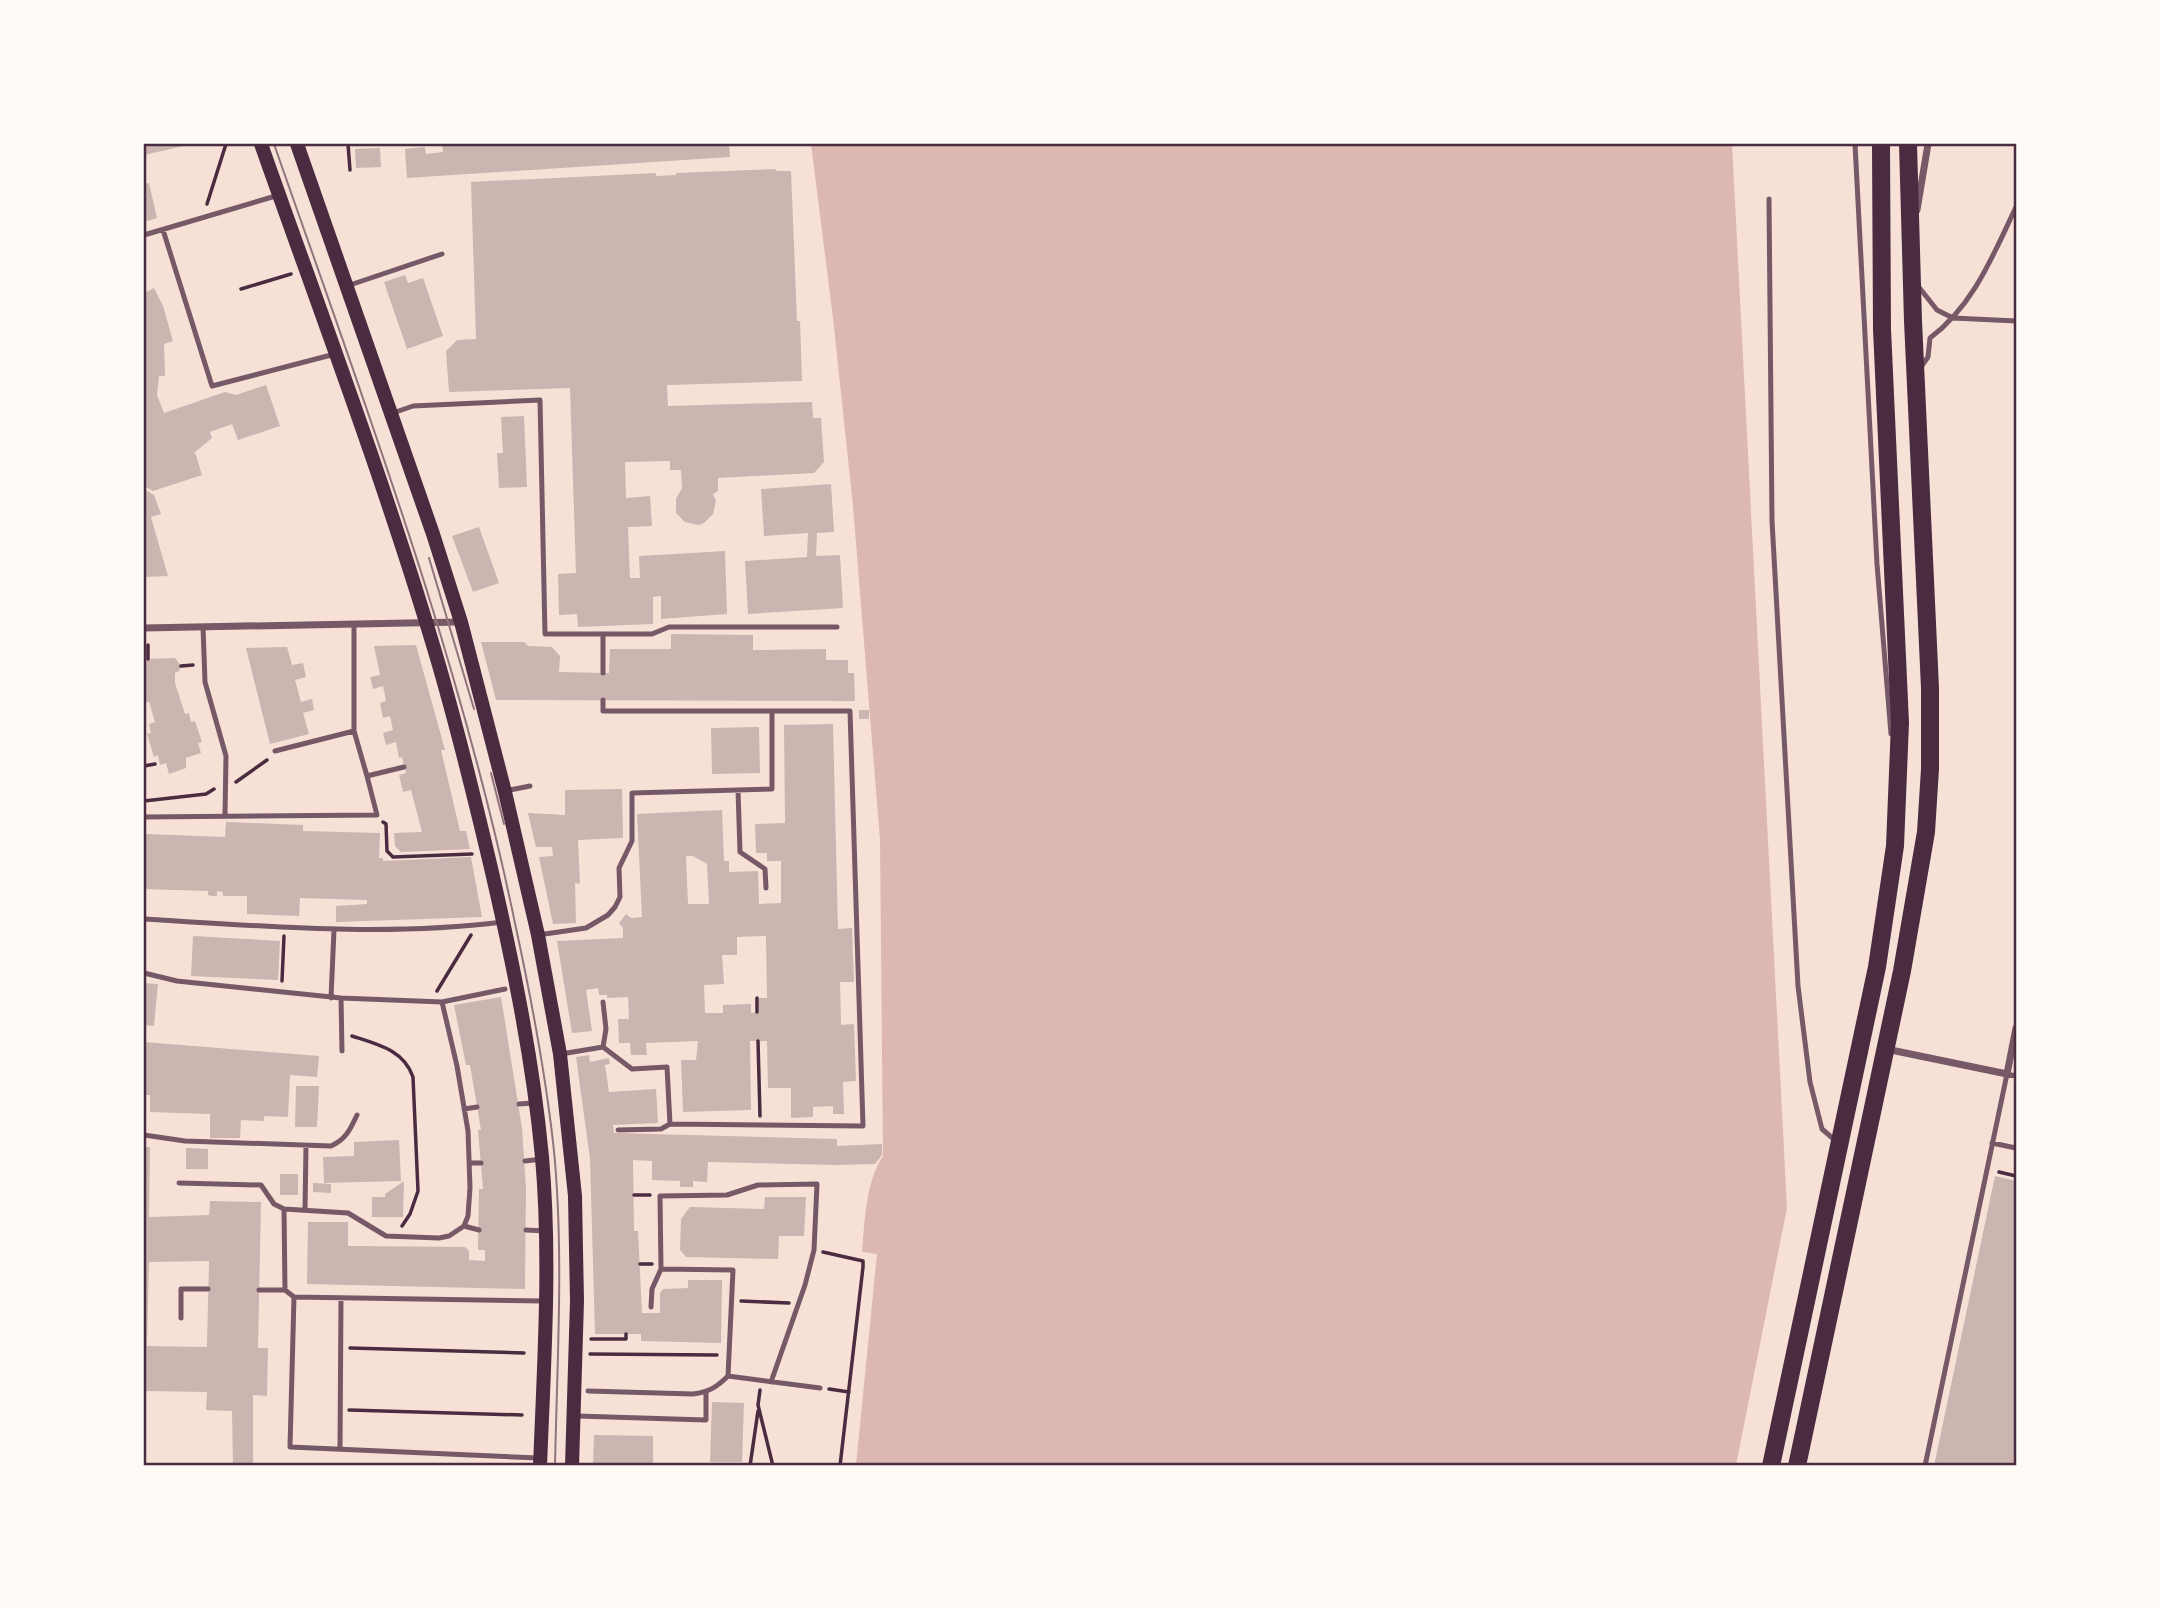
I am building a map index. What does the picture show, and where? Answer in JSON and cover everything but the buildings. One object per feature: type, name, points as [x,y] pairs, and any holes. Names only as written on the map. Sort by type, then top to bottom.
[{"type":"main road","points":[[261,144],[426,623],[464,754],[503,922],[536,1102],[542,1159],[546,1231],[540,1462]]},
{"type":"main road","points":[[297,144],[392,414],[461,622],[505,792],[538,935],[560,1054],[572,1149],[577,1225],[578,1301],[572,1465]]},
{"type":"main road","points":[[1771,1465],[1877,967],[1895,846],[1899,793],[1899,723],[1882,329],[1881,144]]},
{"type":"main road","points":[[1797,1465],[1886,1049],[1926,832],[1930,769],[1930,688],[1911,278],[1908,144]]},
{"type":"street","points":[[1910,245],[1928,144]]},
{"type":"street","points":[[144,628],[461,622]]},
{"type":"street","points":[[1886,1049],[2007,1074],[2017,1028]]},
{"type":"lane","points":[[1855,144],[1877,564],[1886,691],[1899,793]]},
{"type":"lane","points":[[144,235],[279,195]]},
{"type":"lane","points":[[1769,199],[1772,521],[1798,986],[1810,1082],[1822,1129],[1838,1143]]},
{"type":"lane","points":[[1916,376],[1927,357],[1930,338],[1969,300],[2017,207]]},
{"type":"lane","points":[[163,230],[212,386],[335,354]]},
{"type":"lane","points":[[347,286],[442,254]]},
{"type":"lane","points":[[1911,278],[1937,310],[1953,318],[2017,321]]},
{"type":"lane","points":[[392,414],[413,406],[540,400],[545,634],[652,634],[669,627],[837,627]]},
{"type":"lane","points":[[144,817],[377,815],[354,731],[354,624]]},
{"type":"lane","points":[[203,627],[205,682],[226,756],[225,815]]},
{"type":"lane","points":[[603,635],[603,673]]},
{"type":"lane","points":[[603,700],[603,711],[850,711],[863,1126],[670,1124],[661,1129],[618,1130]]},
{"type":"lane","points":[[538,935],[586,928],[608,915],[615,907],[620,897],[620,868],[632,841],[632,793],[772,789],[772,711]]},
{"type":"lane","points":[[275,751],[354,731]]},
{"type":"lane","points":[[367,776],[404,767]]},
{"type":"lane","points":[[505,792],[530,786]]},
{"type":"lane","points":[[738,790],[740,852],[765,869],[766,888]]},
{"type":"lane","points":[[144,919],[334,930],[403,929],[503,922]]},
{"type":"lane","points":[[331,998],[334,930]]},
{"type":"lane","points":[[144,973],[177,981],[331,998],[442,1002],[505,989]]},
{"type":"lane","points":[[341,998],[342,1051]]},
{"type":"lane","points":[[179,1183],[261,1185],[274,1204],[284,1209],[348,1213],[386,1236],[449,1236],[464,1226],[468,1216],[469,1163],[464,1109],[455,1054],[442,1002]]},
{"type":"lane","points":[[603,1002],[606,1029],[603,1047]]},
{"type":"lane","points":[[560,1054],[603,1047],[632,1069],[667,1067],[670,1124]]},
{"type":"lane","points":[[1925,1465],[2007,1074],[2017,1076]]},
{"type":"lane","points":[[519,1104],[536,1102]]},
{"type":"lane","points":[[464,1109],[477,1107]]},
{"type":"lane","points":[[144,1135],[185,1141],[331,1146],[342,1140],[357,1115]]},
{"type":"lane","points":[[1993,1143],[2017,1148]]},
{"type":"lane","points":[[304,1210],[306,1146]]},
{"type":"lane","points":[[525,1161],[542,1159]]},
{"type":"lane","points":[[469,1163],[481,1163]]},
{"type":"lane","points":[[651,1307],[652,1289],[661,1269],[660,1196],[727,1195],[758,1185],[817,1184],[814,1250],[799,1303],[771,1382]]},
{"type":"lane","points":[[284,1209],[285,1290]]},
{"type":"lane","points":[[464,1226],[479,1230]]},
{"type":"lane","points":[[526,1230],[546,1231]]},
{"type":"lane","points":[[588,1391],[694,1394],[718,1386],[728,1376],[733,1270],[661,1269]]},
{"type":"lane","points":[[181,1318],[181,1289],[208,1289]]},
{"type":"lane","points":[[259,1290],[285,1290],[294,1297],[545,1301]]},
{"type":"lane","points":[[294,1297],[290,1447],[540,1462]]},
{"type":"lane","points":[[340,1449],[341,1298]]},
{"type":"lane","points":[[728,1376],[820,1388]]},
{"type":"lane","points":[[573,1416],[706,1420],[706,1392]]},
{"type":"path","points":[[205,210],[226,144]]},
{"type":"path","points":[[348,144],[350,170]]},
{"type":"path","points":[[241,289],[291,274]]},
{"type":"path","points":[[148,645],[148,659]]},
{"type":"path","points":[[194,655],[194,675]]},
{"type":"path","points":[[181,666],[189,665]]},
{"type":"path","points":[[243,777],[270,758]]},
{"type":"path","points":[[144,766],[155,764]]},
{"type":"path","points":[[144,801],[206,794],[212,792],[217,780]]},
{"type":"path","points":[[377,815],[386,824],[387,851],[393,858],[478,853]]},
{"type":"path","points":[[281,992],[284,927]]},
{"type":"path","points":[[433,998],[477,927]]},
{"type":"path","points":[[757,998],[757,1012]]},
{"type":"path","points":[[352,1036],[379,1045],[402,1057],[413,1077],[418,1191],[410,1214],[401,1227]]},
{"type":"path","points":[[758,1041],[760,1125]]},
{"type":"path","points":[[814,1250],[863,1261],[850,1392],[839,1465]]},
{"type":"path","points":[[732,1301],[799,1303]]},
{"type":"path","points":[[591,1339],[626,1339],[626,1334]]},
{"type":"path","points":[[341,1348],[524,1353]]},
{"type":"path","points":[[590,1354],[729,1356]]},
{"type":"path","points":[[750,1465],[761,1381]]},
{"type":"path","points":[[820,1388],[850,1392]]},
{"type":"path","points":[[758,1405],[773,1465]]},
{"type":"path","points":[[340,1410],[522,1415]]},
{"type":"shaded area","points":[[811,144],[1732,144],[1787,1208],[1736,1465],[856,1465],[877,1254],[862,1252],[864,1227],[869,1190],[883,1156],[880,840],[853,506]]},
{"type":"tram line","points":[[274,144],[376,435],[439,630],[494,828],[516,928],[543,1067],[557,1190],[559,1308],[555,1466]]},
{"type":"tram line","points":[[429,558],[474,709]]},
{"type":"tram line","points":[[491,773],[504,824]]}]
